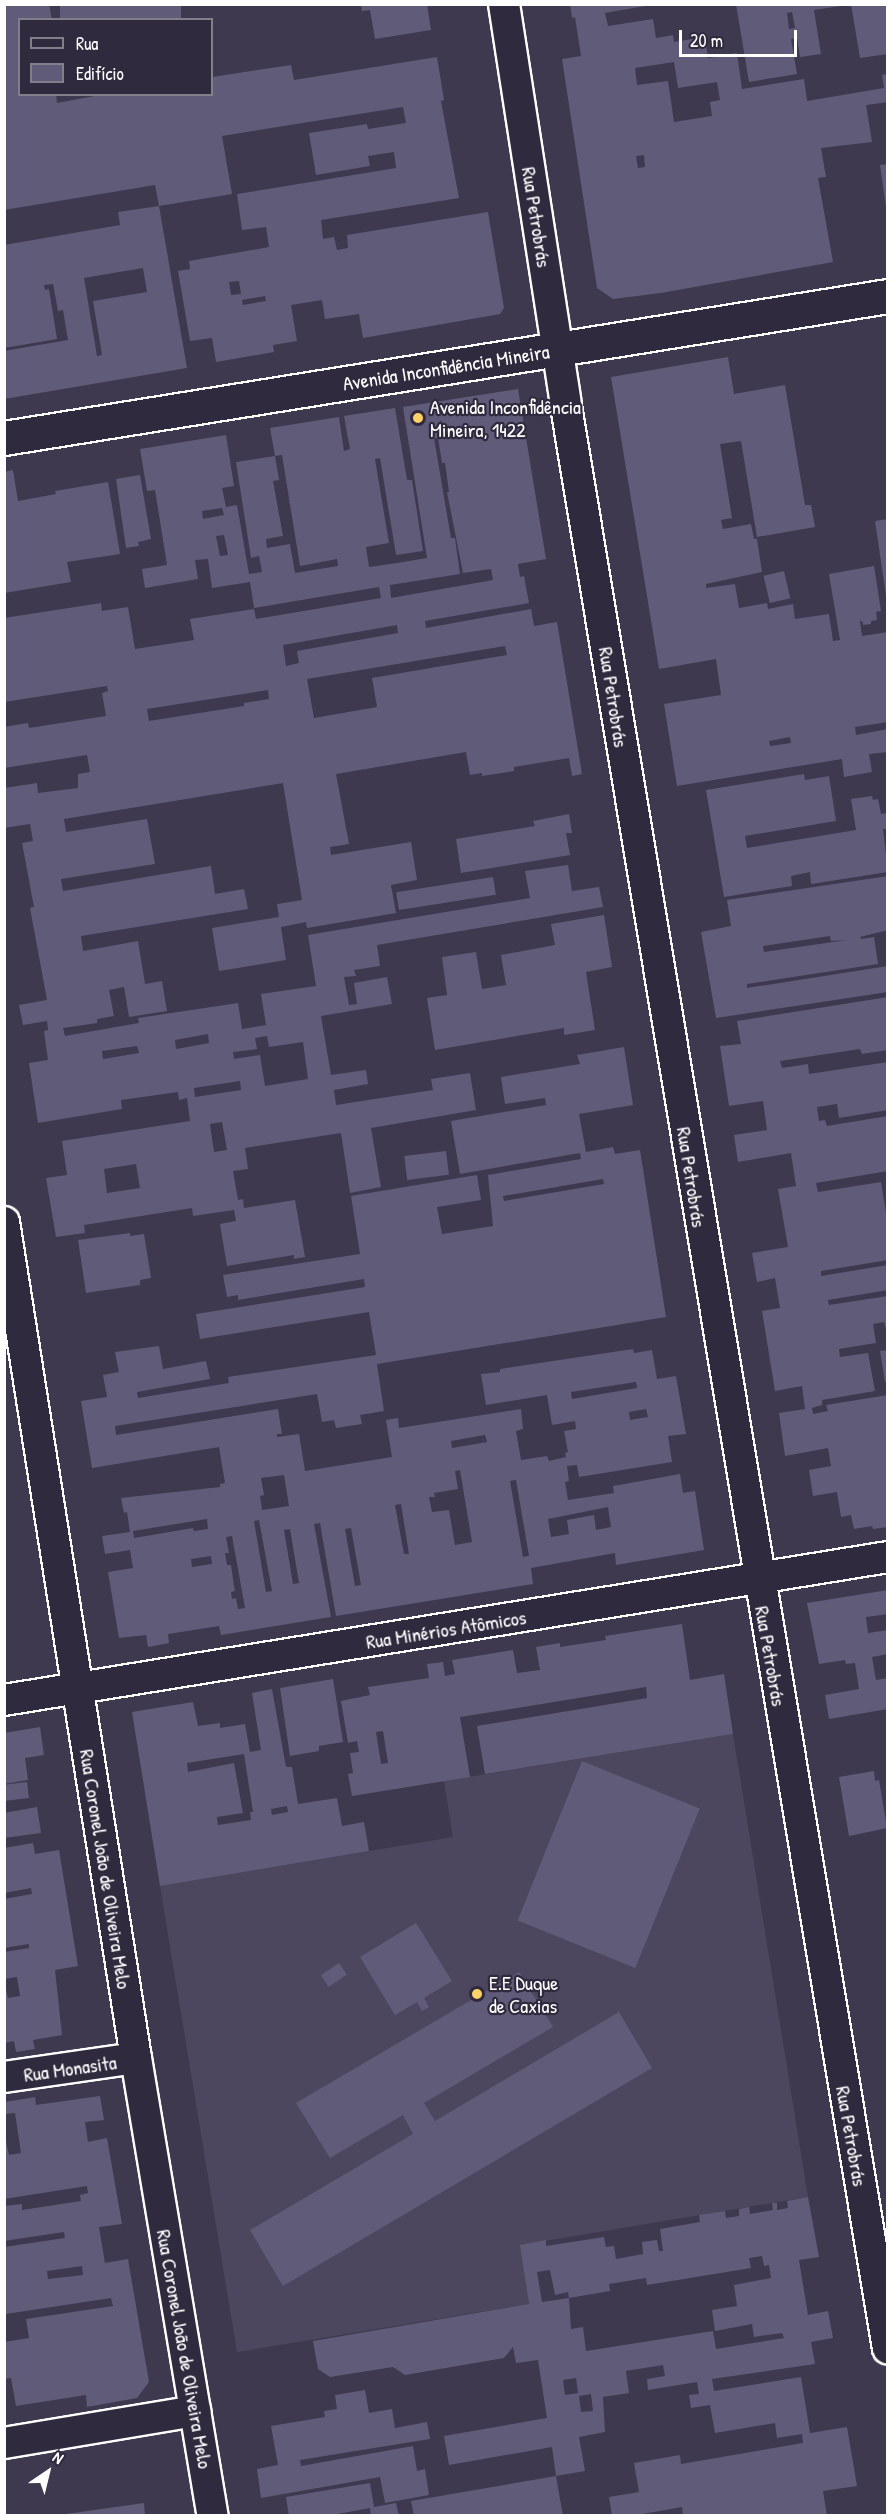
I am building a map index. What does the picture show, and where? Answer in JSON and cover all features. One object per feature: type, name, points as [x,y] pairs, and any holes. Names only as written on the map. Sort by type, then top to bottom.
[{"type":"street","name":"Rua Petrobrás","points":[[504,4],[557,350],[758,1579],[875,2195],[888,2348]]},
{"type":"street","name":"Avenida Inconfidência Mineira","points":[[4,438],[888,296]]},
{"type":"street","name":"Rua Coronel João de Oliveira Melo","points":[[4,1222],[136,2058],[213,2516]]},
{"type":"street","name":"Rua Minérios Atômicos","points":[[4,1700],[888,1557]]},
{"type":"street","name":"Rua Monasita","points":[[4,2077],[136,2058]]},
{"type":"street","points":[[4,2443],[195,2411]]},
{"type":"shaded area","name":"E.E Duque de Caxias","points":[[733,1734],[808,2197],[521,2245],[529,2304],[237,2352],[160,1886],[453,1837],[444,1781]]},
{"type":"building","points":[[4,4],[49,4],[52,18],[18,18],[18,96],[56,96],[57,103],[94,96],[213,96],[213,77],[291,65],[294,80],[437,57],[444,100],[441,101],[459,198],[321,220],[323,239],[334,237],[337,250],[348,248],[347,235],[488,212],[504,308],[500,314],[363,338],[359,314],[325,319],[322,300],[291,305],[297,341],[273,345],[274,352],[216,362],[212,338],[190,341],[178,271],[190,269],[189,261],[269,247],[266,227],[242,230],[237,194],[396,168],[394,152],[368,156],[370,166],[316,175],[309,133],[367,124],[368,129],[406,123],[403,107],[222,136],[232,194],[159,206],[155,185],[4,210]],"holes":[[[239,281],[241,294],[231,295],[229,282]],[[265,296],[266,301],[243,305],[242,300]]]},
{"type":"building","points":[[60,4],[181,4],[181,18],[60,18]]},
{"type":"building","points":[[361,4],[427,4],[431,30],[375,39],[370,10],[362,11]]},
{"type":"building","points":[[570,4],[657,4],[605,13],[608,26],[653,19],[656,38],[673,35],[674,42],[705,37],[708,58],[737,53],[742,89],[804,79],[807,101],[884,88],[882,75],[888,74],[888,102],[866,105],[872,142],[821,148],[826,177],[818,178],[833,262],[661,293],[613,299],[597,288],[562,59],[581,56],[575,17],[572,18]],"holes":[[[674,62],[678,88],[717,82],[720,100],[710,102],[712,116],[674,122],[668,81],[637,85],[635,68]],[[644,155],[645,167],[638,168],[636,156]]]},
{"type":"building","points":[[736,4],[841,4],[841,6],[814,10],[821,54],[800,57],[797,38],[791,39],[797,74],[749,82]],"holes":[[[792,12],[795,28],[789,29],[787,13]]]},
{"type":"building","points":[[851,4],[888,4],[888,54],[860,58]]},
{"type":"building","points":[[888,164],[888,207],[886,207],[880,165]]},
{"type":"building","points":[[159,206],[187,368],[4,399],[4,351],[68,340],[63,310],[58,311],[53,284],[44,285],[45,290],[49,289],[57,339],[4,348],[4,245],[120,225],[118,212]],"holes":[[[143,268],[147,292],[93,301],[102,355],[97,356],[84,278]]]},
{"type":"building","points":[[728,357],[734,394],[785,385],[805,505],[811,505],[815,527],[757,537],[741,441],[720,444],[732,518],[721,520],[723,529],[751,524],[754,539],[757,539],[762,572],[706,584],[706,588],[735,584],[739,608],[767,603],[768,609],[793,604],[795,619],[829,614],[833,641],[840,640],[829,574],[874,566],[881,611],[876,612],[877,620],[871,621],[871,624],[863,625],[860,621],[862,636],[888,632],[888,722],[855,727],[856,735],[888,729],[888,752],[869,754],[872,772],[844,777],[842,759],[677,786],[664,704],[721,695],[716,659],[659,669],[611,377]],"holes":[[[790,737],[791,743],[770,746],[769,741]]]},
{"type":"building","points":[[518,389],[546,559],[518,564],[520,577],[524,576],[529,603],[425,621],[426,628],[531,609],[534,626],[557,622],[582,774],[572,776],[569,758],[514,767],[514,771],[482,776],[482,773],[470,775],[466,752],[336,774],[349,844],[330,847],[331,855],[411,842],[417,880],[391,885],[396,913],[307,928],[306,922],[281,927],[286,960],[219,971],[212,928],[279,917],[277,904],[302,900],[283,783],[64,819],[66,832],[147,819],[155,864],[61,879],[63,891],[211,866],[215,894],[244,889],[248,909],[81,936],[83,951],[138,941],[145,984],[162,981],[167,1011],[129,1017],[124,987],[109,990],[114,1016],[97,1019],[97,1023],[63,1028],[65,1036],[139,1023],[138,1018],[238,1003],[242,1029],[266,1025],[261,994],[316,986],[308,935],[530,898],[525,871],[568,865],[572,891],[599,887],[603,907],[377,945],[380,966],[354,970],[356,976],[344,977],[349,1005],[357,1004],[354,983],[387,977],[392,1004],[321,1016],[331,1075],[366,1070],[368,1084],[334,1090],[336,1105],[433,1090],[431,1079],[470,1073],[476,1110],[371,1128],[381,1187],[350,1193],[341,1133],[245,1148],[248,1169],[233,1171],[238,1200],[243,1199],[244,1208],[295,1200],[305,1257],[294,1259],[294,1255],[227,1266],[220,1224],[236,1221],[234,1210],[193,1216],[192,1208],[84,1225],[85,1233],[56,1237],[46,1178],[67,1175],[62,1141],[190,1121],[187,1098],[179,1100],[178,1092],[121,1100],[122,1109],[38,1123],[29,1063],[48,1060],[44,1031],[48,1030],[47,1021],[23,1025],[19,1005],[47,1000],[30,908],[34,907],[22,843],[33,841],[30,824],[4,828],[4,788],[37,783],[38,793],[78,788],[78,774],[90,772],[87,755],[4,768],[4,727],[28,723],[29,728],[106,716],[102,693],[108,691],[107,686],[4,702],[4,618],[101,603],[102,611],[128,607],[135,649],[194,640],[190,619],[254,609],[256,619],[381,598],[379,587],[254,608],[250,582],[212,588],[208,559],[195,560],[198,579],[145,588],[142,569],[167,565],[155,490],[147,491],[140,449],[226,435],[234,486],[222,488],[226,507],[237,505],[249,574],[262,572],[259,556],[251,558],[236,462],[275,456],[270,428],[339,417],[344,451],[350,449],[344,416],[395,408],[407,480],[412,480],[423,551],[396,555],[380,458],[375,459],[389,543],[366,547],[369,567],[397,563],[427,558],[403,407]],"holes":[[[434,438],[438,438],[442,463],[445,463],[449,492],[447,492],[463,573],[491,569],[493,580],[391,598],[390,585],[460,574],[455,538],[451,538]],[[282,455],[300,566],[337,559],[338,566],[295,573],[290,544],[267,548],[266,539],[283,536],[273,481],[279,480],[275,456]],[[222,508],[224,515],[203,519],[202,511]],[[224,535],[228,555],[220,556],[216,536]],[[397,625],[398,633],[297,651],[299,663],[286,666],[283,645]],[[505,646],[507,655],[372,678],[377,707],[314,718],[307,679]],[[268,690],[269,699],[244,703],[244,706],[149,721],[147,709]],[[208,1034],[209,1043],[176,1049],[175,1040]],[[267,1036],[269,1047],[303,1042],[308,1079],[265,1086],[260,1055],[234,1059],[233,1052],[257,1049],[255,1038]],[[137,1046],[139,1053],[103,1059],[102,1051]],[[240,1081],[241,1090],[195,1097],[194,1088]],[[222,1122],[227,1150],[214,1152],[210,1124]],[[136,1164],[140,1188],[107,1193],[104,1169]]]},
{"type":"building","points":[[13,470],[18,501],[56,494],[55,491],[108,482],[120,554],[67,562],[71,582],[4,593],[4,472]]},
{"type":"building","points":[[140,475],[151,539],[138,542],[139,546],[126,548],[116,479]]},
{"type":"building","points":[[888,519],[888,596],[886,596],[875,521]]},
{"type":"building","points":[[784,571],[790,598],[770,603],[764,576]]},
{"type":"building","points":[[804,774],[805,780],[829,776],[836,821],[745,836],[747,848],[856,830],[851,799],[872,796],[873,800],[878,799],[881,814],[888,813],[888,829],[883,829],[888,872],[811,884],[810,872],[791,876],[792,886],[724,897],[706,790]]},
{"type":"building","points":[[569,814],[572,833],[566,833],[570,855],[461,873],[456,839],[535,826],[533,821]]},
{"type":"building","points":[[888,876],[888,930],[860,937],[861,939],[874,937],[878,964],[747,984],[747,988],[888,966],[888,992],[716,1018],[701,932],[731,926],[727,900]],"holes":[[[830,936],[831,941],[847,940],[764,952],[763,946]]]},
{"type":"building","points":[[493,877],[496,895],[399,910],[396,892]]},
{"type":"building","points":[[604,915],[612,967],[586,972],[595,1030],[564,1035],[564,1028],[435,1050],[427,998],[447,995],[442,957],[476,952],[482,989],[506,985],[501,955],[555,945],[551,924]]},
{"type":"building","points":[[888,997],[888,1050],[862,1054],[860,1049],[780,1061],[782,1068],[808,1064],[809,1074],[888,1062],[888,1110],[839,1118],[837,1104],[817,1107],[819,1121],[825,1120],[827,1126],[888,1116],[888,1171],[816,1183],[818,1192],[881,1182],[888,1225],[888,1260],[821,1271],[821,1276],[888,1265],[888,1290],[828,1300],[829,1305],[888,1296],[888,1336],[884,1322],[873,1324],[876,1343],[839,1349],[840,1357],[868,1353],[875,1391],[822,1400],[822,1405],[812,1408],[813,1414],[828,1411],[826,1405],[888,1395],[888,1527],[873,1529],[872,1526],[854,1529],[851,1515],[841,1517],[837,1492],[813,1496],[809,1470],[831,1466],[828,1448],[785,1456],[779,1413],[805,1409],[802,1386],[775,1391],[762,1311],[780,1308],[775,1278],[757,1282],[752,1253],[788,1247],[778,1189],[796,1186],[791,1153],[738,1162],[734,1135],[767,1130],[763,1101],[729,1106],[720,1046],[741,1044],[737,1021]]},
{"type":"building","points":[[624,1047],[633,1105],[579,1114],[586,1152],[613,1147],[615,1154],[640,1150],[666,1317],[377,1364],[384,1411],[360,1415],[362,1424],[336,1428],[334,1420],[322,1422],[317,1394],[115,1426],[116,1435],[278,1409],[282,1434],[277,1434],[277,1437],[299,1434],[305,1471],[392,1457],[386,1420],[398,1418],[399,1428],[521,1409],[523,1429],[516,1431],[521,1460],[547,1456],[549,1461],[566,1457],[565,1453],[568,1452],[564,1431],[576,1429],[575,1421],[552,1425],[547,1395],[486,1405],[481,1374],[500,1372],[500,1369],[633,1349],[634,1353],[652,1350],[657,1379],[676,1376],[686,1434],[668,1436],[672,1462],[579,1477],[577,1465],[567,1466],[569,1481],[565,1482],[568,1500],[614,1493],[613,1486],[680,1474],[683,1493],[695,1491],[704,1550],[616,1565],[615,1553],[531,1568],[533,1584],[336,1616],[320,1523],[314,1524],[331,1617],[221,1635],[219,1626],[168,1634],[169,1643],[148,1647],[146,1635],[119,1638],[108,1572],[133,1568],[130,1550],[105,1554],[102,1536],[130,1532],[127,1512],[124,1513],[121,1498],[220,1487],[220,1484],[225,1483],[219,1447],[92,1468],[81,1401],[107,1397],[103,1375],[119,1372],[115,1352],[159,1346],[163,1369],[206,1361],[210,1379],[137,1392],[138,1398],[229,1383],[228,1377],[376,1355],[369,1312],[200,1339],[196,1314],[365,1287],[364,1279],[238,1300],[238,1295],[227,1297],[223,1275],[360,1254],[351,1196],[477,1175],[481,1200],[437,1207],[442,1234],[493,1226],[488,1175],[581,1159],[580,1153],[460,1174],[451,1121],[546,1105],[545,1098],[505,1104],[501,1077],[580,1064],[577,1055]],"holes":[[[603,1179],[604,1184],[504,1201],[503,1196]],[[636,1382],[637,1388],[572,1399],[571,1392]],[[646,1409],[648,1417],[630,1420],[629,1412]],[[485,1435],[487,1442],[452,1448],[451,1441]],[[460,1470],[472,1542],[455,1545],[449,1510],[432,1512],[429,1497],[435,1497],[434,1493],[458,1489],[455,1471]],[[284,1475],[289,1506],[262,1510],[260,1496],[264,1495],[261,1478]],[[516,1480],[529,1556],[523,1557],[510,1481]],[[401,1504],[409,1554],[404,1554],[395,1505]],[[608,1507],[611,1527],[596,1530],[594,1515],[567,1520],[569,1534],[551,1537],[548,1519]],[[207,1519],[208,1529],[194,1531],[193,1528],[134,1538],[133,1531]],[[259,1520],[272,1591],[266,1592],[254,1521]],[[351,1528],[361,1585],[355,1586],[345,1529]],[[290,1529],[299,1583],[293,1584],[284,1530]],[[232,1536],[245,1608],[238,1609],[236,1598],[232,1599],[231,1592],[235,1591],[231,1565],[227,1565],[225,1553],[229,1553],[226,1537]],[[211,1556],[212,1564],[192,1567],[191,1559]]]},
{"type":"building","points":[[446,1151],[449,1175],[407,1180],[404,1156]]},
{"type":"building","points":[[130,1233],[130,1236],[144,1234],[151,1278],[140,1280],[140,1285],[86,1293],[78,1240]]},
{"type":"building","points":[[888,1350],[888,1381],[885,1382],[880,1351]]},
{"type":"building","points":[[888,1590],[888,1614],[866,1617],[868,1633],[888,1630],[888,1654],[872,1657],[876,1680],[888,1678],[888,1709],[829,1719],[825,1695],[859,1689],[855,1663],[846,1664],[845,1660],[819,1664],[807,1603]]},
{"type":"building","points":[[682,1624],[690,1680],[724,1674],[733,1734],[485,1774],[477,1726],[647,1698],[646,1687],[460,1717],[470,1777],[352,1796],[348,1774],[353,1773],[350,1753],[359,1752],[357,1741],[348,1743],[341,1701],[370,1695],[368,1687],[429,1678],[427,1664],[443,1662],[445,1676],[455,1674],[452,1660],[513,1650],[517,1673],[540,1670],[536,1647],[560,1643],[560,1647],[606,1640],[605,1636]],"holes":[[[383,1731],[388,1763],[381,1764],[376,1732]]]},
{"type":"building","points":[[333,1679],[343,1742],[319,1746],[319,1751],[290,1756],[280,1688]]},
{"type":"building","points":[[272,1689],[286,1767],[292,1767],[298,1804],[337,1798],[342,1826],[364,1822],[369,1851],[160,1886],[132,1712],[193,1702],[198,1726],[220,1723],[220,1728],[245,1724],[250,1752],[261,1750],[252,1693]],"holes":[[[244,1754],[253,1812],[250,1812],[251,1820],[218,1825],[217,1817],[243,1813],[234,1763],[188,1772],[187,1763]],[[287,1806],[288,1812],[272,1815],[271,1809]]]},
{"type":"building","points":[[40,1727],[44,1755],[25,1758],[28,1780],[4,1784],[4,1733]]},
{"type":"building","points":[[582,1761],[700,1809],[635,1968],[518,1920]]},
{"type":"building","points":[[874,1771],[875,1781],[879,1780],[887,1828],[849,1836],[839,1777]]},
{"type":"building","points":[[27,1782],[29,1798],[6,1801],[4,1785]]},
{"type":"building","points":[[37,1807],[41,1833],[4,1838],[4,1813]]},
{"type":"building","points":[[33,1843],[35,1854],[59,1850],[78,1966],[55,1970],[62,2035],[33,2040],[35,2049],[16,2052],[14,2041],[4,2043],[4,1981],[8,1998],[20,1996],[17,1977],[4,1979],[4,1952],[29,1948],[29,1944],[4,1948],[4,1899],[32,1894],[31,1888],[4,1893],[4,1848]]},
{"type":"building","points":[[416,1923],[452,1981],[424,1998],[429,2007],[422,2011],[417,2002],[395,2015],[360,1957]]},
{"type":"building","points":[[339,1963],[347,1975],[329,1987],[321,1975]]},
{"type":"building","points":[[519,1972],[553,2027],[424,2103],[435,2121],[619,2012],[652,2068],[283,2286],[250,2230],[413,2134],[403,2115],[330,2158],[296,2103]]},
{"type":"building","points":[[100,2096],[104,2120],[85,2122],[88,2142],[107,2138],[122,2224],[99,2227],[105,2263],[128,2259],[149,2382],[137,2398],[87,2407],[86,2395],[16,2406],[11,2378],[4,2379],[4,2342],[29,2338],[26,2319],[113,2306],[111,2298],[6,2314],[4,2247],[65,2238],[64,2232],[4,2241],[4,2206],[22,2204],[22,2210],[81,2201],[80,2195],[88,2193],[87,2186],[4,2199],[4,2133],[9,2155],[21,2153],[15,2113],[5,2114],[5,2102],[35,2097],[36,2105]],"holes":[[[82,2266],[83,2275],[48,2279],[47,2271]]]},
{"type":"building","points":[[808,2197],[819,2257],[799,2260],[808,2315],[828,2311],[833,2338],[811,2342],[815,2364],[712,2379],[714,2391],[801,2377],[810,2433],[847,2427],[857,2486],[823,2491],[827,2516],[683,2516],[682,2507],[631,2516],[612,2516],[609,2497],[639,2492],[634,2463],[680,2455],[681,2464],[803,2443],[802,2434],[777,2438],[775,2423],[715,2433],[710,2405],[691,2408],[689,2395],[699,2394],[697,2382],[648,2390],[647,2379],[665,2376],[663,2365],[626,2371],[629,2393],[603,2397],[605,2432],[579,2437],[585,2471],[556,2476],[552,2447],[449,2465],[444,2436],[547,2418],[538,2360],[516,2363],[513,2347],[504,2358],[405,2375],[393,2367],[330,2377],[318,2369],[313,2341],[529,2304],[520,2245],[546,2240],[546,2246],[604,2237],[606,2247],[614,2246],[616,2259],[643,2254],[642,2242],[657,2240],[659,2251],[663,2251],[660,2229],[700,2222],[699,2215],[725,2211],[726,2218],[739,2216],[739,2209],[749,2207],[750,2214],[773,2210],[772,2203],[777,2203],[777,2210],[788,2208],[787,2201]],"holes":[[[762,2256],[764,2266],[769,2265],[771,2278],[734,2285],[737,2306],[712,2310],[715,2331],[752,2324],[754,2337],[782,2333],[784,2338],[716,2349],[713,2331],[586,2351],[583,2327],[571,2329],[569,2298],[610,2291],[609,2284],[646,2278],[647,2285],[751,2268],[749,2258]],[[550,2270],[555,2295],[568,2292],[569,2298],[542,2302],[537,2272]],[[576,2378],[578,2393],[565,2395],[563,2380]],[[591,2394],[593,2411],[581,2412],[579,2396]]]},
{"type":"building","points":[[365,2390],[369,2413],[392,2409],[395,2428],[427,2422],[430,2439],[300,2460],[301,2466],[413,2446],[417,2471],[425,2469],[429,2495],[385,2503],[380,2477],[261,2498],[257,2469],[278,2465],[271,2426],[325,2417],[324,2411],[337,2409],[335,2395]]},
{"type":"building","points":[[556,2476],[563,2516],[414,2516],[411,2501]]},
{"type":"building","points":[[370,2483],[374,2507],[396,2503],[399,2516],[371,2516],[370,2508],[327,2516],[289,2516],[286,2497]]},
{"type":"building","points":[[144,2503],[145,2516],[66,2516],[66,2514]]},
{"type":"place","name":"Avenida Inconfidência Mineira, 1422","points":[[418,418]]},
{"type":"place","name":"E.E Duque de Caxias","points":[[477,1994]]}]
